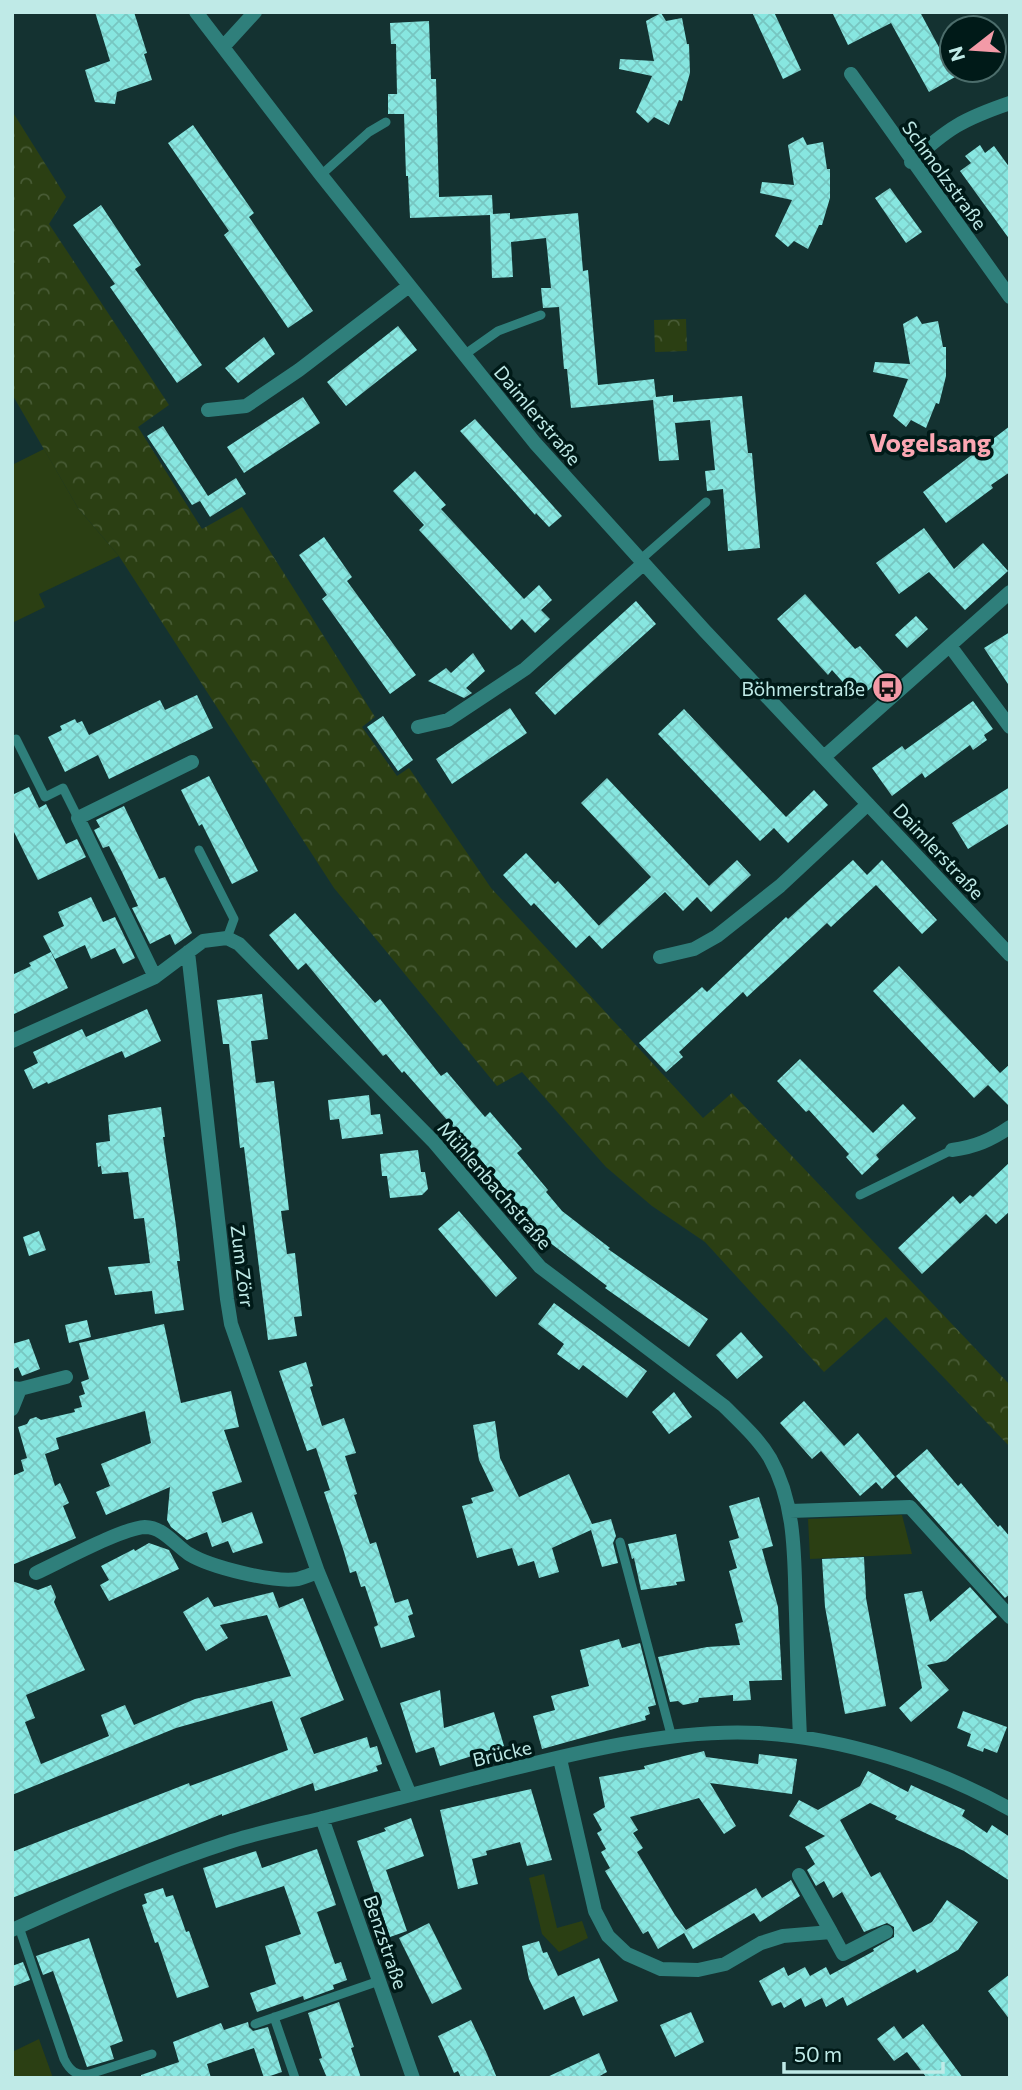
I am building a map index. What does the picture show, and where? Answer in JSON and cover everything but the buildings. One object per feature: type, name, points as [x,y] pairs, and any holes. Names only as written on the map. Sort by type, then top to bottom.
[{"type":"street","name":"Daimlerstraße","points":[[196,12],[321,175],[535,443],[642,562],[1010,955]]},
{"type":"street","points":[[223,47],[255,12]]},
{"type":"street","name":"Schmolzstraße","points":[[851,74],[911,162],[1010,297]]},
{"type":"street","points":[[911,162],[940,135],[961,121],[1010,103]]},
{"type":"street","points":[[208,410],[246,406],[299,370],[409,286]]},
{"type":"street","points":[[418,727],[448,720],[525,669],[642,562]]},
{"type":"street","points":[[824,757],[1010,592]]},
{"type":"street","points":[[950,646],[1010,727]]},
{"type":"street","points":[[155,977],[78,818],[192,762]]},
{"type":"street","name":"Daimlerstraße","points":[[660,957],[694,949],[717,936],[780,886],[868,804]]},
{"type":"street","points":[[12,1041],[155,977],[203,941],[228,938]]},
{"type":"street","name":"Mühlenbachstraße","points":[[228,938],[239,944],[433,1141],[540,1267],[724,1406],[750,1432],[769,1457],[790,1511],[794,1548],[800,1737]]},
{"type":"street","name":"Zum Zörr","points":[[188,952],[231,1324],[318,1572],[410,1795]]},
{"type":"street","points":[[952,1150],[973,1147],[1010,1127]]},
{"type":"street","points":[[12,1409],[16,1388],[65,1377]]},
{"type":"street","points":[[790,1511],[909,1507],[1010,1617]]},
{"type":"street","points":[[36,1573],[126,1532],[146,1527],[159,1530],[198,1560],[226,1569],[286,1579],[297,1579],[318,1572]]},
{"type":"street","name":"Brücke","points":[[15,1929],[165,1864],[246,1837],[560,1759],[672,1738],[736,1733],[800,1737],[867,1752],[929,1771],[1010,1809]]},
{"type":"street","points":[[560,1759],[595,1911],[608,1936],[627,1954],[661,1969],[698,1970],[724,1964],[761,1943],[783,1936],[831,1932]]},
{"type":"street","name":"Benzstraße","points":[[322,1818],[413,2078]]},
{"type":"street","points":[[799,1875],[843,1954],[886,1932]]},
{"type":"lane","points":[[321,175],[369,132],[386,122]]},
{"type":"lane","points":[[464,355],[490,336],[541,315]]},
{"type":"lane","points":[[642,562],[706,502]]},
{"type":"lane","points":[[16,739],[44,797],[63,788],[78,818]]},
{"type":"lane","points":[[199,850],[234,919],[228,938]]},
{"type":"lane","points":[[860,1195],[952,1150]]},
{"type":"lane","points":[[620,1542],[672,1738]]},
{"type":"lane","points":[[15,1929],[72,2071],[80,2075],[90,2074],[152,2054]]},
{"type":"lane","points":[[255,2024],[379,1981]]},
{"type":"lane","points":[[274,2017],[295,2078]]},
{"type":"green space","points":[[12,111],[66,197],[49,224],[169,405],[138,427],[202,529],[242,507],[375,717],[362,727],[397,776],[409,768],[491,888],[703,1118],[732,1093],[1010,1385],[1010,1447],[886,1317],[824,1372],[705,1242],[652,1206],[606,1167],[522,1072],[497,1086],[334,888],[119,556],[78,508],[12,394]]},
{"type":"green space","points":[[686,319],[687,351],[655,352],[654,320]]},
{"type":"green space","points":[[44,449],[78,508],[119,556],[39,594],[45,607],[12,623],[12,465]]},
{"type":"green space","points":[[902,1515],[912,1554],[810,1559],[808,1519]]},
{"type":"green space","points":[[544,1874],[557,1928],[582,1921],[588,1938],[559,1952],[542,1934],[529,1878]]},
{"type":"green space","points":[[39,2039],[53,2078],[12,2078],[12,2052]]},
{"type":"place","name":"Böhmerstraße","points":[[888,688]]},
{"type":"district","name":"Vogelsang","points":[[930,441]]}]
